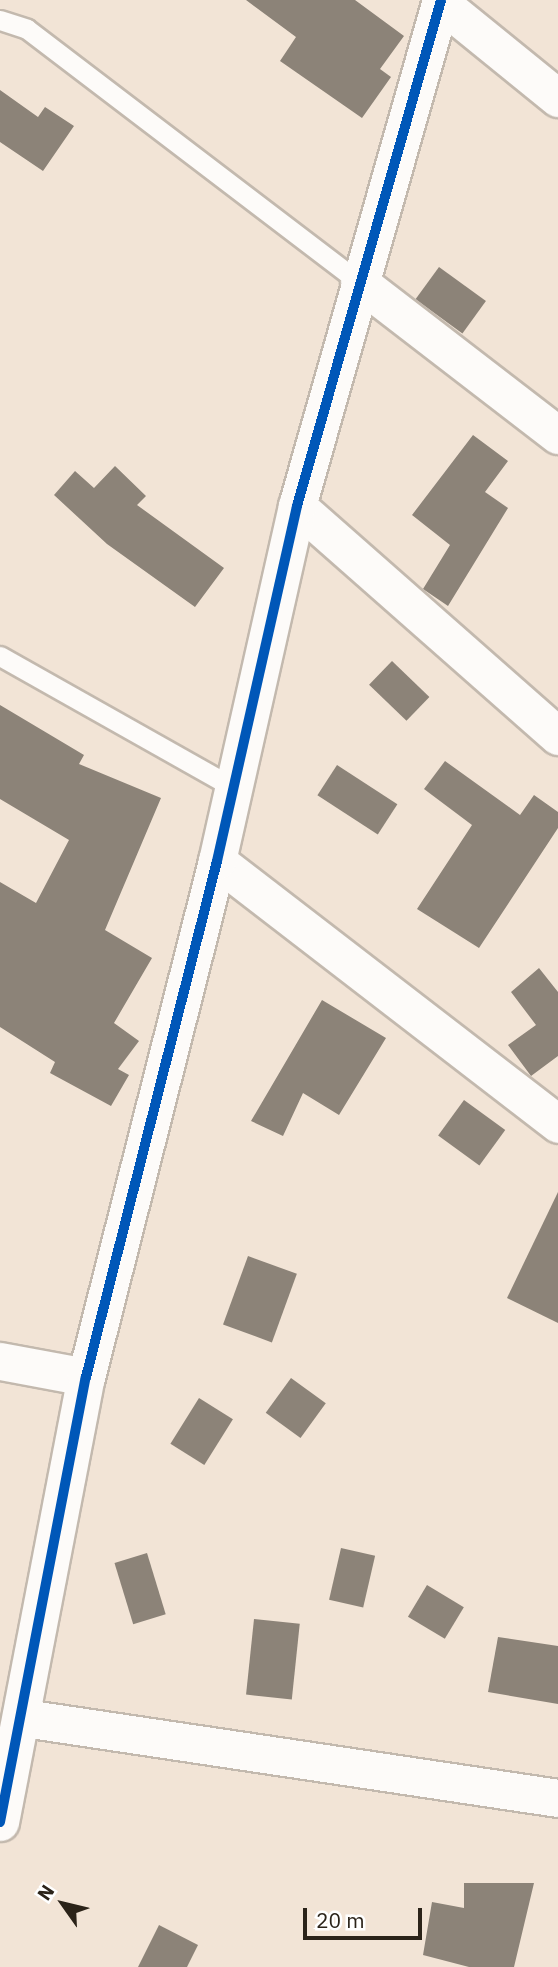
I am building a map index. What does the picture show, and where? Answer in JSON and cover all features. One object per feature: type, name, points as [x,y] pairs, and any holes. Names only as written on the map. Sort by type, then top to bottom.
[{"type":"street","points":[[0,1822],[12,1718],[86,1377],[217,861],[296,506],[440,1],[558,98]]},
{"type":"street","points":[[359,282],[558,435]]},
{"type":"street","points":[[296,506],[558,736]]},
{"type":"street","points":[[217,861],[558,1124]]},
{"type":"street","points":[[0,1361],[86,1377]]},
{"type":"street","points":[[12,1718],[558,1798]]},
{"type":"lane","points":[[0,20],[27,29],[359,282]]},
{"type":"lane","points":[[0,656],[234,788]]},
{"type":"building","points":[[246,0],[355,0],[404,36],[380,69],[391,77],[362,118],[280,61],[296,37]]},
{"type":"building","points":[[0,90],[38,117],[45,107],[74,126],[43,171],[0,142]]},
{"type":"building","points":[[439,267],[486,301],[462,333],[415,299]]},
{"type":"building","points":[[473,435],[508,461],[485,492],[508,508],[448,606],[423,589],[450,545],[412,515]]},
{"type":"building","points":[[115,466],[146,496],[137,505],[224,568],[195,607],[107,544],[54,495],[75,471],[94,488]]},
{"type":"building","points":[[392,661],[429,697],[406,721],[369,685]]},
{"type":"building","points":[[0,705],[84,755],[79,764],[161,798],[105,930],[152,958],[114,1023],[139,1041],[118,1069],[129,1075],[111,1106],[50,1073],[55,1062],[0,1027],[0,882],[36,903],[69,840],[0,799]]},
{"type":"building","points":[[445,761],[520,815],[534,795],[558,812],[558,828],[479,948],[417,909],[472,825],[424,789]]},
{"type":"building","points":[[337,765],[397,804],[378,834],[317,795]]},
{"type":"building","points":[[539,968],[558,992],[558,1056],[531,1076],[508,1045],[536,1025],[511,992]]},
{"type":"building","points":[[322,1000],[386,1038],[339,1115],[303,1093],[283,1136],[251,1121]]},
{"type":"building","points":[[464,1100],[505,1130],[479,1166],[438,1136]]},
{"type":"building","points":[[558,1192],[558,1323],[507,1298]]},
{"type":"building","points":[[248,1256],[297,1274],[272,1342],[223,1325]]},
{"type":"building","points":[[291,1378],[326,1403],[301,1438],[266,1413]]},
{"type":"building","points":[[199,1398],[233,1419],[204,1465],[170,1444]]},
{"type":"building","points":[[341,1548],[375,1556],[363,1608],[329,1600]]},
{"type":"building","points":[[147,1553],[166,1614],[133,1624],[114,1563]]},
{"type":"building","points":[[427,1585],[464,1607],[445,1639],[408,1617]]},
{"type":"building","points":[[254,1619],[300,1624],[292,1699],[246,1695]]},
{"type":"building","points":[[498,1637],[558,1646],[558,1704],[488,1692]]},
{"type":"building","points":[[464,1883],[534,1883],[514,1967],[469,1967],[423,1955],[432,1902],[464,1908]]},
{"type":"building","points":[[159,1925],[198,1945],[187,1967],[138,1967]]},
{"type":"cycle path","points":[[0,1822],[86,1377],[217,861],[297,506],[441,0]]}]
